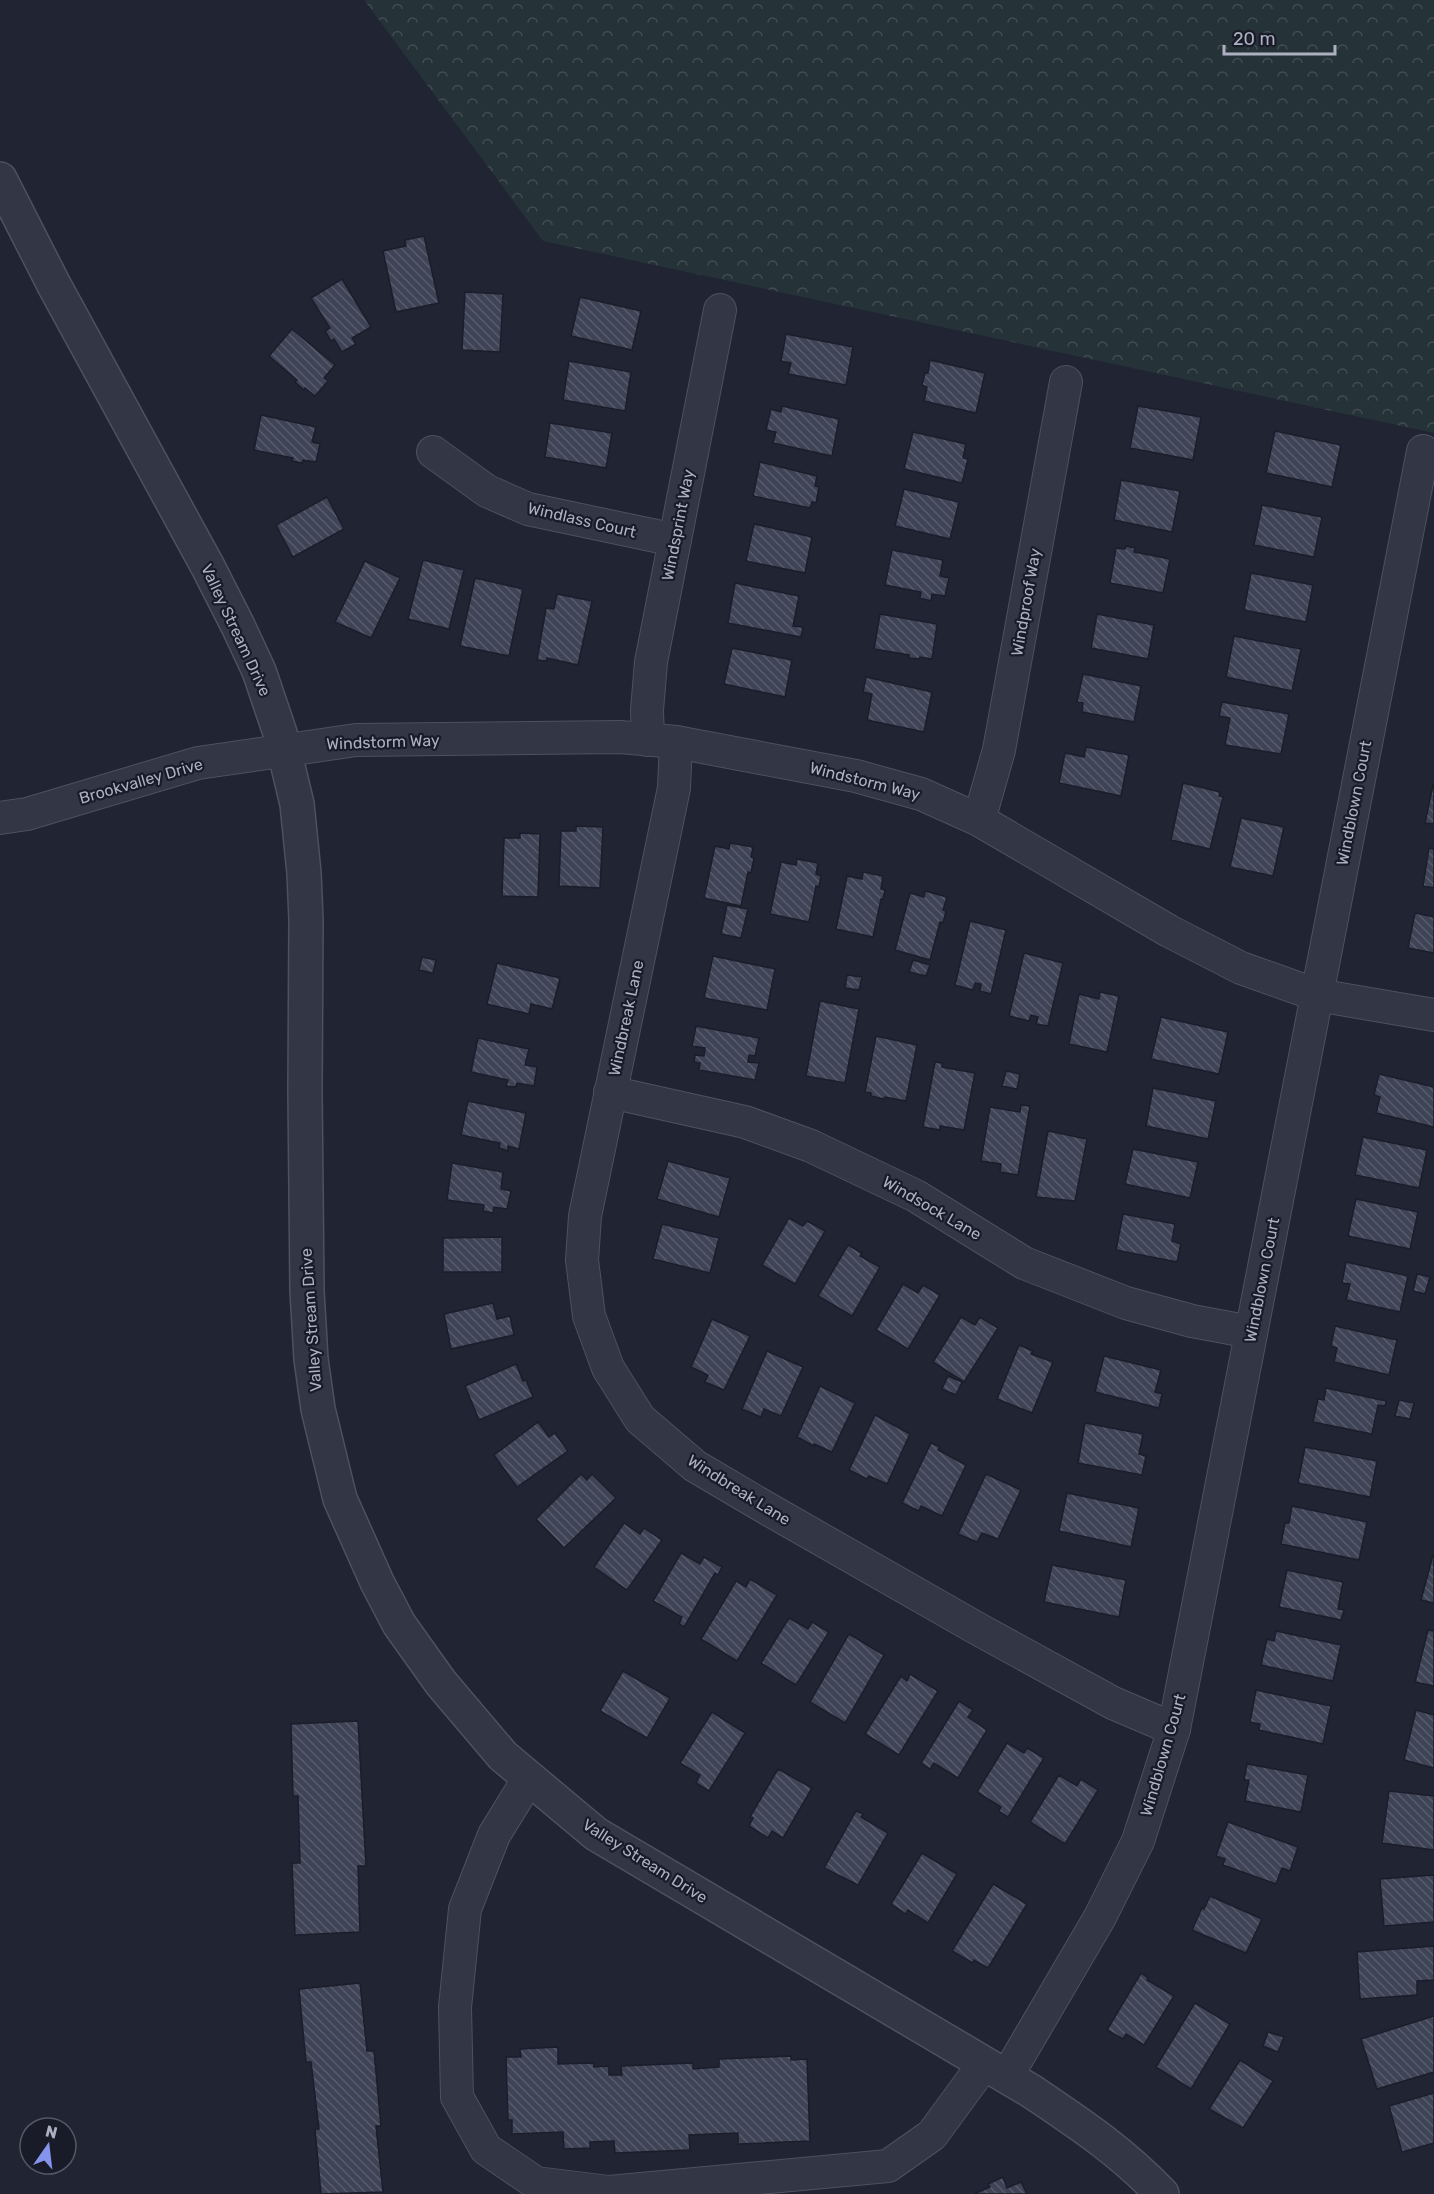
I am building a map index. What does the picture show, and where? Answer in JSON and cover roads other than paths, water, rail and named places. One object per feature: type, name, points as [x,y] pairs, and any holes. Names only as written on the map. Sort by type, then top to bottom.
[{"type":"street","name":"Valley Stream Drive","points":[[0,179],[54,285],[238,626],[259,671],[284,749],[297,804],[304,873],[307,1291],[315,1389],[329,1462],[340,1499],[377,1582],[399,1624],[470,1719],[503,1756],[596,1834],[995,2070],[1097,2135],[1138,2169],[1162,2194]]},
{"type":"street","name":"Windsprint Way","points":[[662,741],[647,710],[651,662],[720,310]]},
{"type":"street","name":"Windproof Way","points":[[979,820],[999,750],[1066,382]]},
{"type":"street","name":"Windblown Court","points":[[529,1779],[494,1835],[465,1909],[455,2007],[457,2097],[486,2150],[536,2183],[609,2192],[888,2166],[932,2135],[995,2070],[1100,1917],[1138,1841],[1174,1729],[1424,451]]},
{"type":"street","name":"Windlass Court","points":[[433,452],[487,490],[528,509],[675,540]]},
{"type":"street","name":"Windstorm Way","points":[[284,749],[356,740],[620,737],[662,741],[856,776],[921,794],[979,820],[1169,931],[1241,968],[1317,995],[1434,1016]]},
{"type":"street","name":"Windbreak Lane","points":[[662,741],[674,788],[585,1216],[582,1260],[589,1316],[608,1368],[640,1419],[696,1466],[978,1629],[1113,1703],[1174,1729]]},
{"type":"street","name":"Brookvalley Drive","points":[[0,819],[27,814],[198,763],[284,749]]},
{"type":"street","name":"Windsock Lane","points":[[610,1092],[745,1122],[811,1146],[916,1196],[1024,1263],[1126,1303],[1191,1321],[1251,1332]]}]
